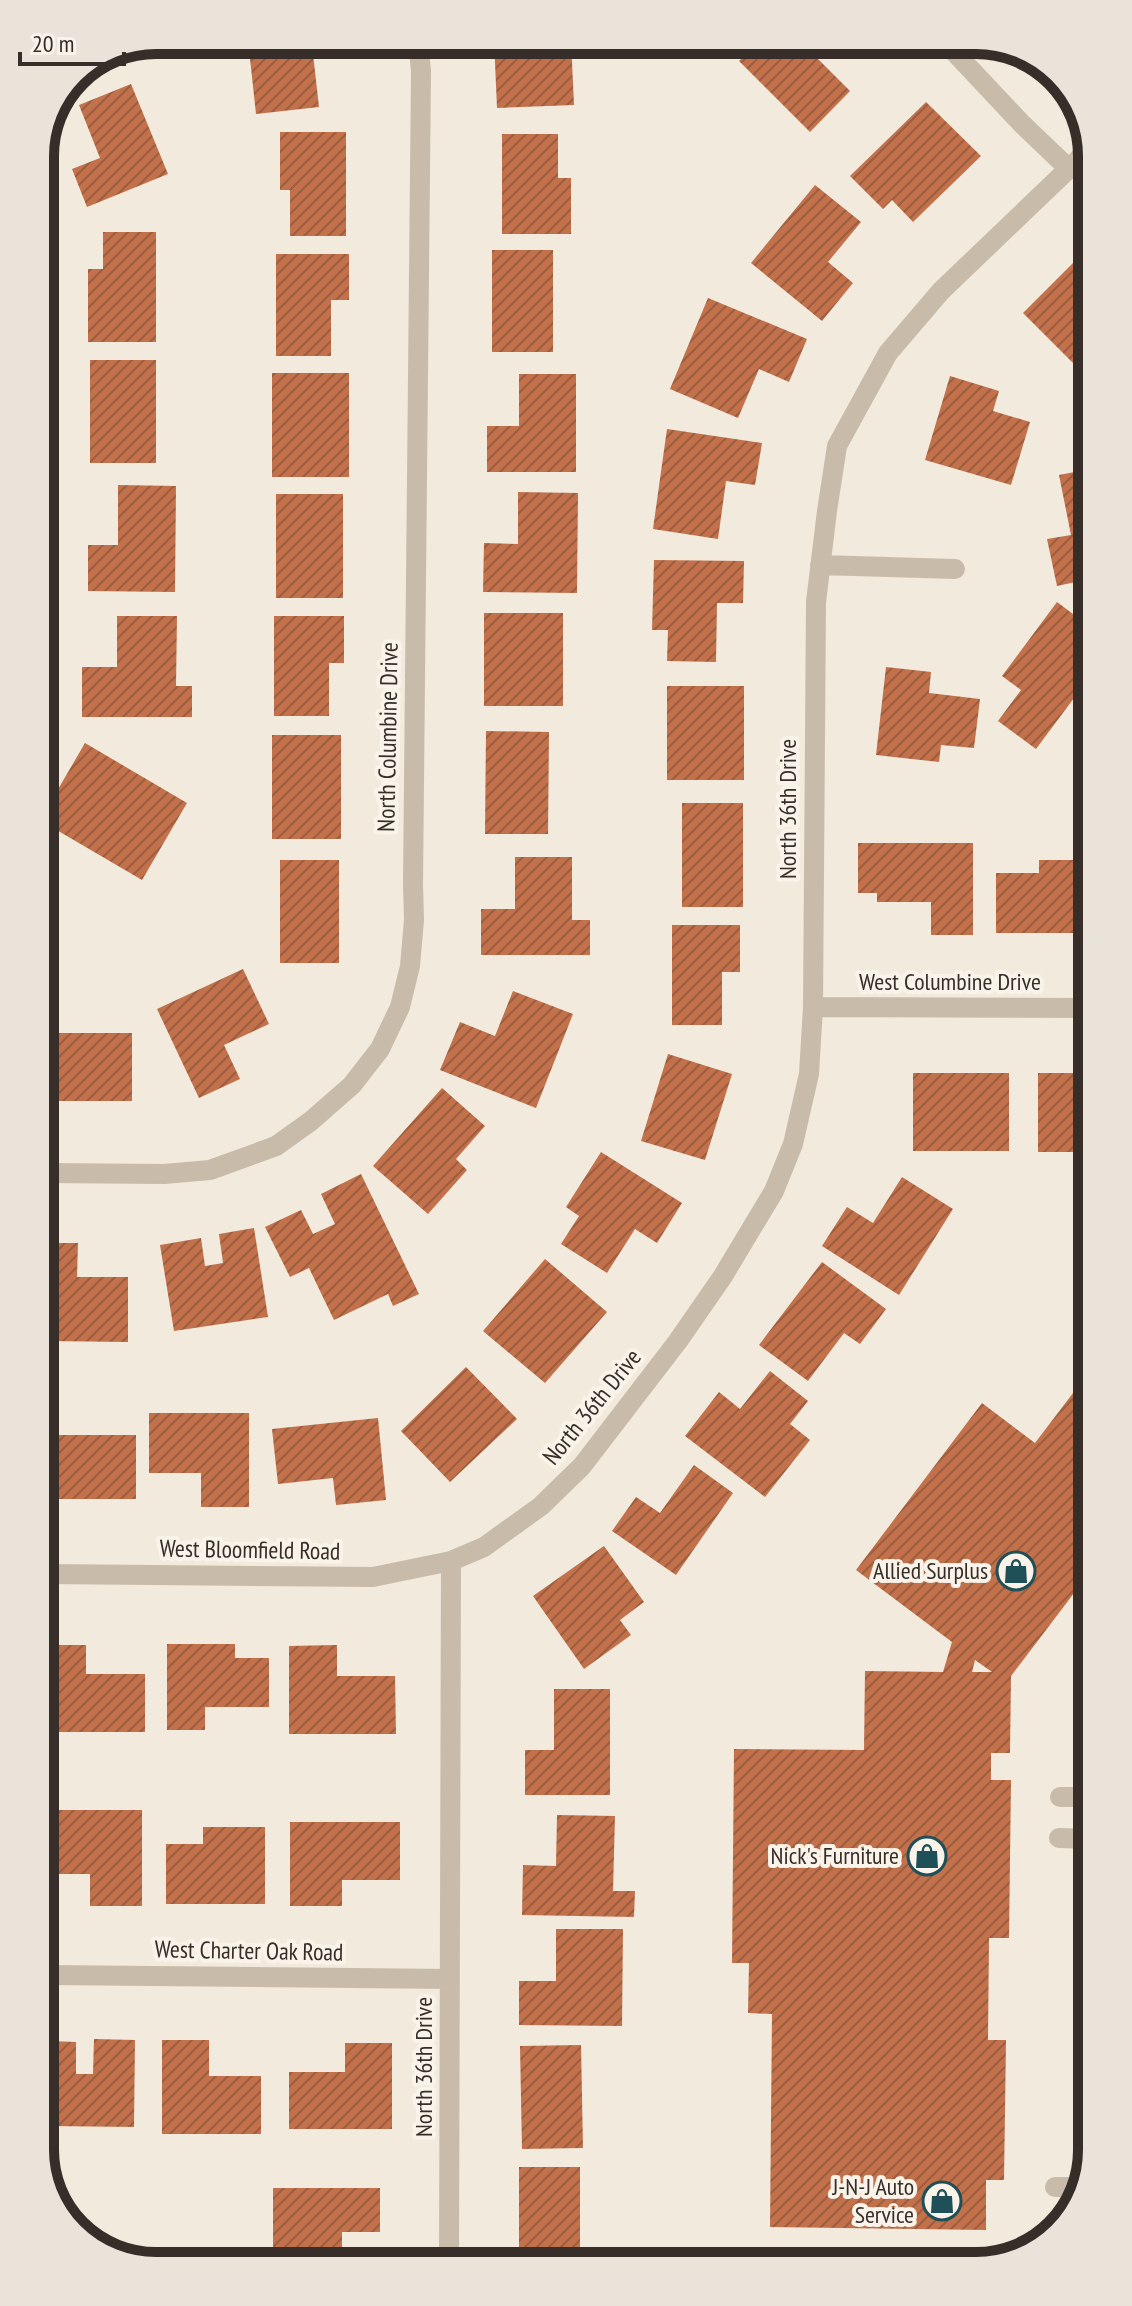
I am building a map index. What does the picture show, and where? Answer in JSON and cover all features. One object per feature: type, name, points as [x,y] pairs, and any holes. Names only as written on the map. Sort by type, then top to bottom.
[{"type":"street","name":"North Columbine Drive","points":[[54,1173],[164,1174],[210,1170],[276,1146],[311,1121],[352,1085],[380,1049],[400,1007],[410,966],[414,920],[419,54]]},
{"type":"street","points":[[956,54],[1022,124],[1076,161]]},
{"type":"street","name":"North 36th Drive","points":[[449,2252],[451,1561],[484,1547],[541,1506],[582,1466],[678,1341],[723,1276],[774,1191],[793,1144],[809,1074],[813,1007],[816,602],[837,446],[888,353],[941,291],[1076,161]]},
{"type":"street","points":[[820,565],[955,569]]},
{"type":"street","name":"West Columbine Drive","points":[[813,1007],[1078,1008]]},
{"type":"street","name":"West Bloomfield Road","points":[[54,1574],[373,1577],[451,1561]]},
{"type":"street","points":[[1060,1797],[1078,1797]]},
{"type":"street","points":[[1059,1838],[1078,1839]]},
{"type":"street","name":"West Charter Oak Road","points":[[54,1975],[450,1979]]},
{"type":"street","points":[[1055,2187],[1071,2187]]},
{"type":"building","points":[[250,54],[313,54],[319,107],[256,114]]},
{"type":"building","points":[[495,54],[572,54],[574,105],[497,108]]},
{"type":"building","points":[[746,54],[813,54],[850,91],[810,132],[739,61]]},
{"type":"building","points":[[131,84],[168,174],[87,207],[72,169],[100,158],[79,105]]},
{"type":"building","points":[[926,102],[981,156],[913,222],[892,200],[883,209],[850,176]]},
{"type":"building","points":[[280,132],[346,132],[346,236],[290,236],[290,190],[280,190]]},
{"type":"building","points":[[502,134],[558,134],[558,178],[571,178],[571,234],[502,234]]},
{"type":"building","points":[[815,185],[861,222],[828,262],[853,283],[822,321],[751,263]]},
{"type":"building","points":[[103,232],[156,232],[156,342],[88,342],[88,269],[103,269]]},
{"type":"building","points":[[492,250],[553,250],[553,352],[492,352]]},
{"type":"building","points":[[276,254],[349,254],[349,300],[331,300],[331,356],[276,356]]},
{"type":"building","points":[[1078,258],[1078,358],[1073,363],[1023,313]]},
{"type":"building","points":[[708,298],[807,339],[789,382],[759,369],[738,418],[670,389]]},
{"type":"building","points":[[90,360],[156,360],[156,463],[90,463]]},
{"type":"building","points":[[272,373],[349,373],[349,477],[272,477]]},
{"type":"building","points":[[519,374],[576,374],[576,472],[487,472],[487,426],[519,426]]},
{"type":"building","points":[[950,376],[999,391],[993,411],[1030,422],[1011,485],[925,460]]},
{"type":"building","points":[[667,429],[762,443],[755,485],[726,481],[718,539],[653,529]]},
{"type":"building","points":[[1078,471],[1078,582],[1057,586],[1047,539],[1071,535],[1059,475]]},
{"type":"building","points":[[118,485],[176,486],[175,592],[88,591],[88,545],[118,545]]},
{"type":"building","points":[[518,492],[578,493],[577,593],[483,592],[484,543],[518,544]]},
{"type":"building","points":[[276,494],[343,494],[343,598],[276,598]]},
{"type":"building","points":[[654,560],[744,561],[743,603],[717,603],[716,662],[667,661],[668,630],[652,630]]},
{"type":"building","points":[[1057,602],[1078,618],[1078,693],[1036,749],[998,721],[1021,690],[1002,676]]},
{"type":"building","points":[[484,613],[563,613],[563,706],[484,706]]},
{"type":"building","points":[[117,616],[177,616],[176,686],[192,686],[192,717],[82,717],[82,667],[117,667]]},
{"type":"building","points":[[274,616],[344,616],[344,663],[329,663],[329,716],[274,716]]},
{"type":"building","points":[[886,667],[931,672],[929,693],[980,699],[974,748],[941,745],[939,762],[876,755]]},
{"type":"building","points":[[667,686],[744,686],[744,780],[667,780]]},
{"type":"building","points":[[486,731],[549,732],[548,834],[485,834]]},
{"type":"building","points":[[272,735],[341,735],[341,839],[272,839]]},
{"type":"building","points":[[85,743],[187,803],[142,880],[54,828],[54,796]]},
{"type":"building","points":[[682,803],[743,803],[743,907],[682,907]]},
{"type":"building","points":[[858,843],[973,843],[973,935],[931,935],[931,902],[877,902],[877,893],[858,893]]},
{"type":"building","points":[[515,857],[572,857],[572,920],[590,920],[590,955],[481,955],[481,909],[515,909]]},
{"type":"building","points":[[280,860],[339,860],[339,963],[280,963]]},
{"type":"building","points":[[1039,860],[1078,860],[1078,933],[996,933],[996,873],[1039,873]]},
{"type":"building","points":[[672,925],[740,925],[740,972],[722,972],[722,1025],[672,1025]]},
{"type":"building","points":[[243,969],[269,1024],[224,1045],[240,1079],[199,1098],[157,1009]]},
{"type":"building","points":[[513,991],[573,1014],[536,1108],[440,1070],[460,1022],[495,1036]]},
{"type":"building","points":[[54,1033],[132,1033],[132,1101],[54,1101]]},
{"type":"building","points":[[668,1054],[732,1074],[705,1160],[641,1141]]},
{"type":"building","points":[[913,1073],[1009,1073],[1009,1151],[913,1151]]},
{"type":"building","points":[[1038,1073],[1078,1073],[1078,1152],[1038,1152]]},
{"type":"building","points":[[442,1088],[485,1126],[456,1159],[467,1170],[428,1214],[373,1166]]},
{"type":"building","points":[[601,1152],[682,1203],[657,1243],[635,1229],[607,1273],[561,1244],[579,1216],[566,1207]]},
{"type":"building","points":[[361,1174],[419,1294],[393,1306],[388,1294],[334,1320],[309,1268],[290,1277],[265,1227],[301,1210],[313,1234],[335,1224],[321,1194]]},
{"type":"building","points":[[902,1177],[953,1209],[899,1295],[822,1246],[847,1207],[873,1223]]},
{"type":"building","points":[[254,1228],[268,1317],[174,1331],[160,1245],[201,1238],[205,1266],[223,1263],[219,1234]]},
{"type":"building","points":[[54,1243],[78,1243],[77,1277],[128,1277],[128,1342],[54,1341]]},
{"type":"building","points":[[545,1259],[607,1312],[545,1383],[483,1331]]},
{"type":"building","points":[[822,1262],[886,1309],[860,1344],[844,1333],[808,1381],[759,1345]]},
{"type":"building","points":[[466,1367],[517,1419],[450,1482],[401,1431]]},
{"type":"building","points":[[770,1371],[808,1401],[790,1424],[810,1440],[765,1497],[685,1436],[719,1392],[740,1409]]},
{"type":"building","points":[[1078,1386],[1078,1588],[1011,1676],[1010,1753],[991,1753],[991,1780],[1011,1780],[1009,1938],[989,1938],[988,2040],[1006,2040],[1004,2180],[986,2180],[986,2230],[770,2227],[772,2014],[748,2013],[749,1963],[732,1963],[734,1749],[864,1750],[865,1671],[943,1672],[952,1642],[856,1570],[982,1403],[1035,1443]],"holes":[[[975,1660],[992,1672],[972,1672]]]},
{"type":"building","points":[[149,1413],[249,1413],[249,1507],[201,1507],[201,1473],[149,1473]]},
{"type":"building","points":[[378,1418],[386,1500],[336,1505],[333,1478],[278,1484],[272,1429]]},
{"type":"building","points":[[54,1435],[136,1435],[136,1499],[54,1499]]},
{"type":"building","points":[[694,1465],[733,1493],[676,1575],[612,1531],[636,1497],[660,1513]]},
{"type":"building","points":[[604,1546],[644,1602],[620,1620],[631,1635],[584,1669],[533,1596]]},
{"type":"building","points":[[167,1644],[235,1644],[235,1658],[269,1658],[269,1707],[205,1707],[205,1730],[167,1730]]},
{"type":"building","points":[[54,1645],[86,1645],[86,1674],[145,1674],[145,1732],[54,1732]]},
{"type":"building","points":[[337,1645],[337,1676],[395,1676],[396,1734],[289,1734],[289,1646]]},
{"type":"building","points":[[554,1689],[610,1689],[610,1795],[525,1795],[525,1750],[554,1750]]},
{"type":"building","points":[[54,1810],[142,1810],[142,1906],[90,1906],[90,1874],[54,1874]]},
{"type":"building","points":[[557,1815],[615,1816],[613,1891],[635,1891],[634,1917],[522,1915],[523,1865],[556,1866]]},
{"type":"building","points":[[290,1822],[400,1822],[400,1880],[342,1880],[342,1906],[290,1906]]},
{"type":"building","points":[[203,1827],[265,1827],[265,1904],[166,1904],[166,1844],[203,1844]]},
{"type":"building","points":[[556,1929],[623,1929],[622,2026],[519,2025],[519,1981],[556,1981]]},
{"type":"building","points":[[94,2039],[135,2040],[134,2127],[54,2126],[54,2041],[76,2042],[76,2074],[93,2074]]},
{"type":"building","points":[[162,2040],[209,2040],[209,2076],[261,2076],[261,2134],[162,2134]]},
{"type":"building","points":[[345,2043],[392,2043],[392,2129],[289,2129],[289,2072],[345,2072]]},
{"type":"building","points":[[581,2045],[583,2148],[522,2149],[520,2046]]},
{"type":"building","points":[[519,2167],[580,2167],[580,2252],[519,2252]]},
{"type":"building","points":[[273,2188],[380,2188],[380,2232],[342,2232],[342,2252],[273,2252]]},
{"type":"place","name":"Allied Surplus","points":[[1016,1571]]},
{"type":"place","name":"Nick's Furniture","points":[[927,1856]]},
{"type":"place","name":"J-N-J Auto Service","points":[[942,2201]]}]
